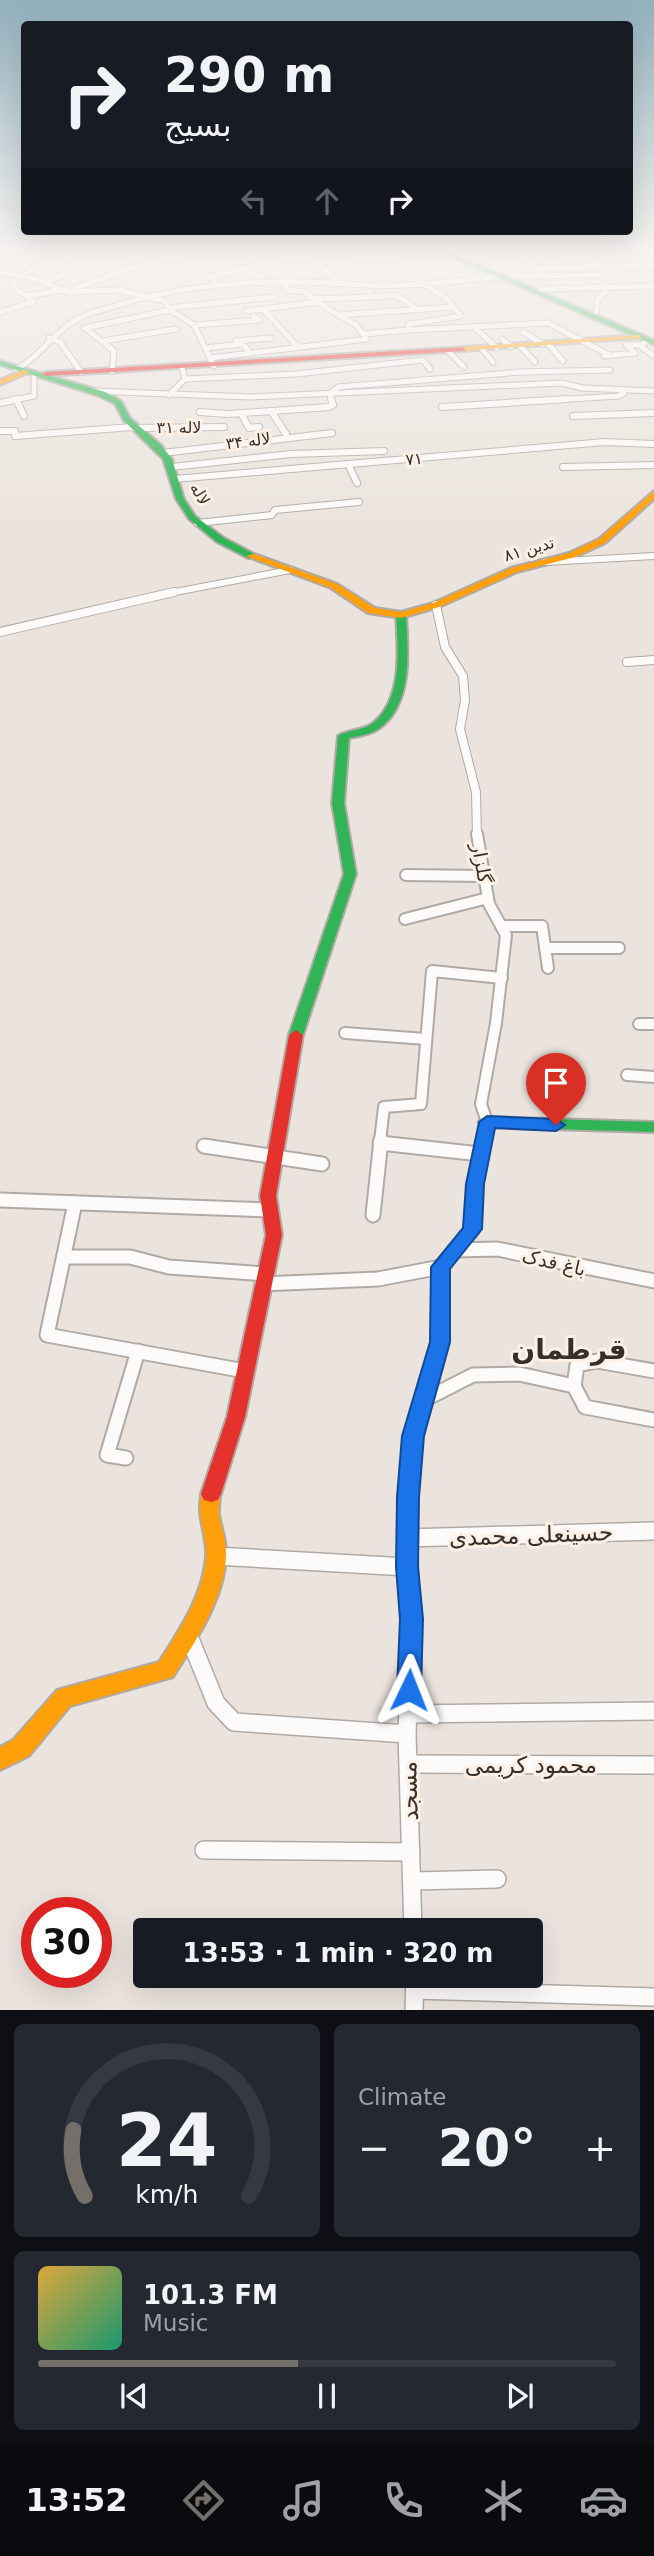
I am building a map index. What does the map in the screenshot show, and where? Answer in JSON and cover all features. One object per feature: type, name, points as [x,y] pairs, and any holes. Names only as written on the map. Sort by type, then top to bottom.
[{"type":"street","points":[[0,403],[36,394],[26,372],[29,363],[47,341]]},
{"type":"street","points":[[57,341],[81,372]]},
{"type":"street","points":[[103,341],[114,351],[112,370]]},
{"type":"street","points":[[202,341],[219,367]]},
{"type":"street","points":[[222,341],[225,346]]},
{"type":"street","points":[[205,348],[225,346],[236,341],[249,351]]},
{"type":"street","points":[[292,341],[298,347]]},
{"type":"street","points":[[219,367],[249,351],[351,341]]},
{"type":"street","points":[[495,341],[535,362]]},
{"type":"street","points":[[581,341],[609,355]]},
{"type":"street","points":[[0,383],[26,372],[112,370],[184,373],[219,367],[320,365],[408,358],[504,346],[581,341],[647,341]]},
{"type":"street","points":[[597,365],[611,363],[603,356],[635,353],[626,345],[647,341]]},
{"type":"street","points":[[647,341],[654,356]]},
{"type":"street","points":[[545,344],[563,361]]},
{"type":"street","points":[[448,351],[464,366]]},
{"type":"street","points":[[408,358],[423,360],[430,369]]},
{"type":"street","name":"لاله","points":[[0,363],[92,391],[118,403],[123,418],[163,453],[173,473],[180,500],[197,523],[246,554],[334,586],[372,611],[401,615]]},
{"type":"street","points":[[330,394],[338,387],[418,380],[610,370]]},
{"type":"street","points":[[169,395],[184,373]]},
{"type":"street","points":[[92,391],[224,396],[330,394],[554,383],[654,391]]},
{"type":"street","points":[[442,407],[619,396],[624,395],[624,390]]},
{"type":"street","points":[[200,412],[241,413],[332,406],[330,394]]},
{"type":"street","points":[[223,412],[224,396]]},
{"type":"street","points":[[16,400],[24,416]]},
{"type":"street","points":[[271,411],[286,434]]},
{"type":"street","points":[[241,413],[249,428],[259,427]]},
{"type":"street","points":[[573,416],[654,413]]},
{"type":"street","name":"لاله ۳۱","points":[[0,431],[15,431],[15,436],[133,427],[224,427]]},
{"type":"street","name":"لاله ۳۴","points":[[163,453],[261,439],[332,433]]},
{"type":"street","name":"۷۱","points":[[173,473],[284,469],[605,442],[654,444]]},
{"type":"street","points":[[173,473],[277,455],[384,451]]},
{"type":"street","points":[[277,455],[284,469]]},
{"type":"street","points":[[348,464],[357,483]]},
{"type":"street","points":[[594,465],[600,474]]},
{"type":"street","points":[[563,467],[654,465]]},
{"type":"street","name":"تدین ۸۱","points":[[401,615],[436,605],[514,570],[572,555],[601,541],[654,494]]},
{"type":"street","points":[[197,523],[256,517],[272,514],[275,510],[359,502]]},
{"type":"street","points":[[542,562],[654,556]]},
{"type":"street","points":[[0,632],[136,599],[290,570]]},
{"type":"street","name":"گلزار","points":[[436,605],[444,647],[463,676],[465,700],[460,729],[476,792],[477,836],[483,876],[488,898],[506,935],[502,978],[481,1104],[487,1122]]},
{"type":"street","points":[[0,1759],[20,1748],[64,1697],[166,1670],[204,1607],[216,1556],[208,1504],[236,1417],[274,1236],[268,1196],[298,1027],[350,874],[338,803],[344,736],[376,726],[386,716],[403,652],[401,615]]},
{"type":"street","points":[[627,662],[654,660]]},
{"type":"street","points":[[406,875],[483,876]]},
{"type":"street","points":[[405,919],[488,898]]},
{"type":"street","points":[[501,926],[542,926],[548,968]]},
{"type":"street","points":[[545,948],[619,948]]},
{"type":"street","points":[[373,1215],[384,1107],[421,1104],[427,1003],[432,971],[502,978]]},
{"type":"street","points":[[639,1024],[654,1024]]},
{"type":"street","points":[[345,1033],[426,1039]]},
{"type":"street","points":[[627,1075],[654,1077]]},
{"type":"street","points":[[64,1257],[130,1257],[169,1267],[264,1279],[378,1279],[441,1267],[473,1229],[487,1122],[512,1121],[616,1129],[654,1127]]},
{"type":"street","points":[[380,1143],[481,1154]]},
{"type":"street","points":[[204,1146],[322,1164]]},
{"type":"street","points":[[0,1200],[270,1210]]},
{"type":"street","points":[[75,1203],[47,1335],[245,1371]]},
{"type":"street","name":"باغ فدک","points":[[454,1250],[497,1249],[654,1281]]},
{"type":"street","name":"مسجد","points":[[413,1918],[407,1734],[411,1619],[407,1538],[413,1436],[440,1342],[441,1267]]},
{"type":"street","points":[[126,1458],[107,1455],[138,1352]]},
{"type":"street","points":[[654,1371],[597,1361],[578,1365],[574,1385],[585,1407],[654,1420]]},
{"type":"street","points":[[424,1400],[473,1376],[519,1374],[574,1385]]},
{"type":"street","name":"حسینعلی محمدی","points":[[407,1538],[654,1531]]},
{"type":"street","points":[[216,1556],[407,1567]]},
{"type":"street","points":[[188,1634],[216,1703],[234,1722],[407,1734]]},
{"type":"street","points":[[408,1714],[654,1711]]},
{"type":"street","name":"محمود کریمی","points":[[408,1765],[654,1765]]},
{"type":"street","points":[[204,1850],[411,1852]]},
{"type":"street","points":[[412,1881],[497,1879]]},
{"type":"street","points":[[414,2010],[415,1988]]},
{"type":"street","points":[[500,1988],[654,1997]]},
{"type":"traffic: fast","points":[[649,341],[654,343]]},
{"type":"traffic: fast","points":[[0,363],[102,394],[118,403],[132,425],[168,459],[185,509],[201,526],[220,540],[251,556]]},
{"type":"traffic: fast","points":[[296,1035],[350,874],[338,803],[344,736],[376,726],[386,717],[393,704],[401,675],[401,615]]},
{"type":"traffic: fast","points":[[487,1122],[654,1127]]},
{"type":"traffic: slow","points":[[463,349],[584,341]]},
{"type":"traffic: slow","points":[[0,383],[26,372]]},
{"type":"traffic: slow","points":[[251,556],[334,586],[372,611],[401,615],[436,605],[514,570],[572,555],[602,541],[654,494]]},
{"type":"traffic: slow","points":[[0,1759],[21,1748],[64,1697],[166,1670],[198,1616],[214,1573],[216,1549],[209,1510],[211,1494]]},
{"type":"traffic: jam","points":[[46,374],[463,349]]},
{"type":"traffic: jam","points":[[211,1494],[236,1417],[274,1235],[268,1196],[296,1035]]},
{"type":"district","name":"قرطمان","points":[[569,1349]]},
{"type":"route","points":[[409,1690],[411,1619],[407,1567],[408,1497],[413,1436],[440,1342],[441,1267],[473,1229],[475,1184],[487,1122],[556,1125]]}]
